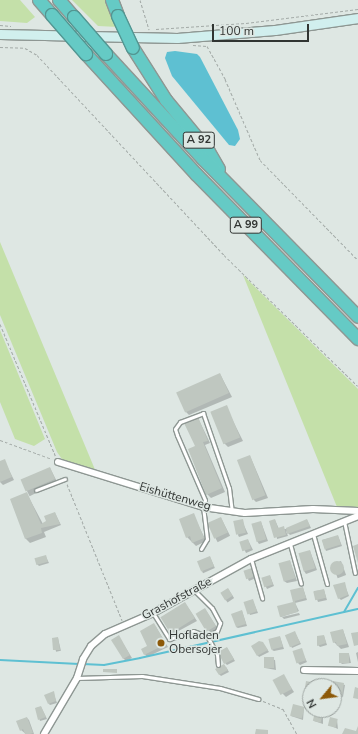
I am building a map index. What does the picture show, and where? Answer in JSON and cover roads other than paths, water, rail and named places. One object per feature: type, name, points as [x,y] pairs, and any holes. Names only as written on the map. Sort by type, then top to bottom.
[{"type":"highway","name":"A 99","points":[[39,0],[86,54],[197,175],[358,339]]},
{"type":"highway","name":"A 99","points":[[59,0],[106,54],[227,184],[358,317]]},
{"type":"highway","name":"A 92","points":[[112,0],[133,48],[166,100],[209,152],[227,184]]},
{"type":"main road","points":[[0,34],[149,34],[177,38],[275,30],[358,18]]},
{"type":"street","name":"Eishüttenweg","points":[[58,462],[203,507],[260,513],[313,509],[358,511]]},
{"type":"street","name":"Grashofstraße","points":[[44,734],[77,678],[82,659],[100,638],[124,624],[152,613],[251,559],[312,533],[358,516]]},
{"type":"street","points":[[304,670],[358,671]]},
{"type":"lane","points":[[201,549],[207,539],[203,507],[205,500],[175,429],[180,422],[203,413],[229,488],[232,511]]},
{"type":"lane","points":[[36,490],[65,479]]},
{"type":"lane","points":[[344,521],[355,574]]},
{"type":"lane","points":[[312,533],[327,584]]},
{"type":"lane","points":[[290,543],[302,584]]},
{"type":"lane","points":[[251,559],[262,598]]},
{"type":"lane","points":[[194,590],[212,608],[220,623],[217,631],[207,636]]},
{"type":"lane","points":[[152,613],[169,639],[193,630],[207,636],[212,645],[218,665]]},
{"type":"lane","points":[[77,678],[142,676],[220,688],[258,699]]},
{"type":"water","points":[[175,51],[197,54],[200,57],[238,130],[240,139],[235,146],[229,145],[172,76],[165,58],[167,52]]},
{"type":"waterway","points":[[344,612],[358,588]]},
{"type":"waterway","points":[[83,664],[104,665],[140,658],[358,609]]},
{"type":"waterway","points":[[0,660],[79,664]]},
{"type":"place","name":"Hofladen Obersojer","points":[[161,643]]}]
